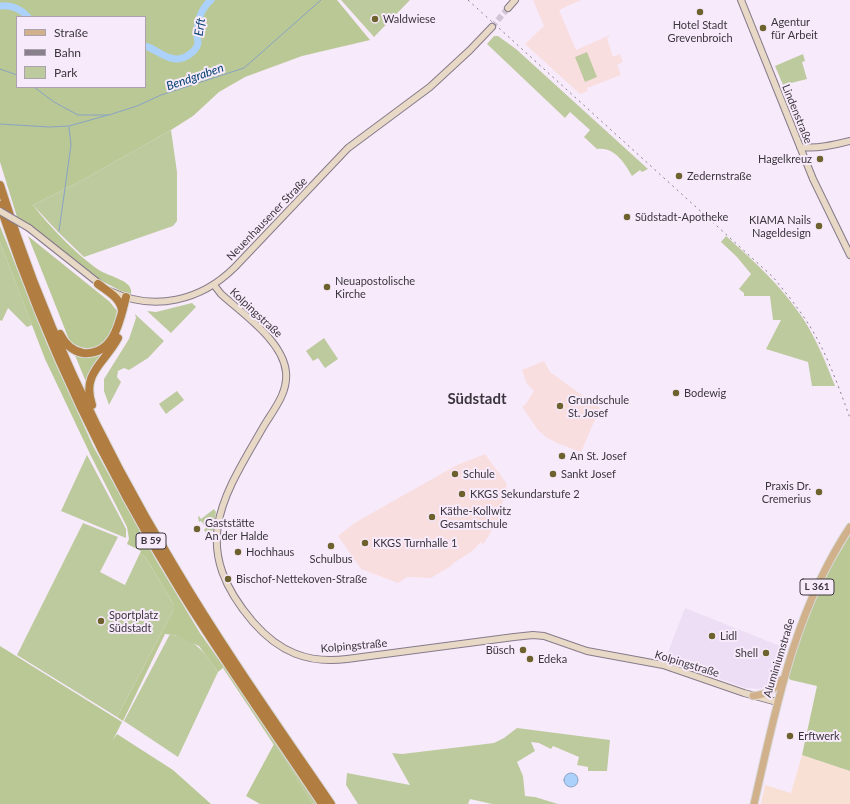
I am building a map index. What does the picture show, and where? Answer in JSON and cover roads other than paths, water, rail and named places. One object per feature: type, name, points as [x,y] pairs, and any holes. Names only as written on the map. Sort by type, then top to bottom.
[{"type":"highway","name":"B 59","points":[[0,184],[36,286],[71,370],[136,501],[186,586],[251,686],[331,804]]},
{"type":"highway","name":"B 59","points":[[0,205],[56,354],[90,426],[125,494],[152,543],[199,620],[322,804]]},
{"type":"highway","points":[[98,284],[119,301],[122,314]]},
{"type":"highway","points":[[36,286],[46,301],[62,339],[72,349],[80,352],[95,352],[102,349],[109,343],[117,331],[129,298]]},
{"type":"highway","points":[[105,441],[102,427],[90,398],[89,384],[94,371],[118,339],[129,298]]},
{"type":"main road","name":"Aluminiumstraße","points":[[754,804],[777,702],[796,638],[814,593],[829,562],[850,527]]},
{"type":"main road","points":[[753,696],[766,694],[771,691],[784,677]]},
{"type":"street","points":[[508,8],[515,0]]},
{"type":"street","name":"Lindenstraße","points":[[741,0],[817,189],[850,255]]},
{"type":"street","name":"Neuenhausener Straße","points":[[0,211],[29,228],[98,284],[112,292],[129,298],[151,301],[175,300],[196,294],[214,285],[231,272],[348,148],[430,87],[492,28]]},
{"type":"street","points":[[800,147],[811,148],[850,141]]},
{"type":"street","name":"Kolpingstraße","points":[[214,285],[221,294],[275,344],[285,367],[286,382],[282,394],[224,500],[216,536],[220,564],[232,591],[251,619],[275,643],[286,650],[304,657],[326,660],[539,635],[587,651],[663,665],[753,696],[777,702]]},
{"type":"water","points":[[571,773],[576,775],[578,780],[576,785],[571,787],[566,785],[564,780],[566,775]]},
{"type":"waterway","name":"Erft","points":[[146,46],[172,59],[183,58],[190,54],[198,43],[197,29],[200,16],[211,0]]},
{"type":"waterway","name":"Bendgraben","points":[[35,88],[54,102],[78,115],[109,115],[137,106],[161,95],[244,68],[321,0]]},
{"type":"waterway","name":"Erft","points":[[0,6],[16,8],[27,16]]},
{"type":"waterway","name":"Bendgraben","points":[[0,69],[16,75]]},
{"type":"waterway","points":[[0,124],[49,127],[69,126],[108,115]]},
{"type":"waterway","points":[[59,231],[71,145],[69,127]]},
{"type":"tunnel","points":[[492,27],[508,8]]},
{"type":"railway","points":[[468,0],[773,277],[811,328],[833,372],[850,418]]},
{"type":"place","name":"Hotel Stadt Grevenbroich","points":[[700,12]]},
{"type":"place","name":"Waldwiese","points":[[375,19]]},
{"type":"place","name":"Agentur für Arbeit","points":[[763,28]]},
{"type":"place","name":"Hagelkreuz","points":[[820,159]]},
{"type":"place","name":"Zedernstraße","points":[[679,176]]},
{"type":"place","name":"Südstadt-Apotheke","points":[[627,217]]},
{"type":"place","name":"KIAMA Nails Nageldesign","points":[[819,226]]},
{"type":"place","name":"Neuapostolische Kirche","points":[[327,287]]},
{"type":"place","name":"Bodewig","points":[[676,393]]},
{"type":"place","name":"Grundschule St. Josef","points":[[560,406]]},
{"type":"place","name":"An St. Josef","points":[[562,456]]},
{"type":"place","name":"Schule","points":[[455,474]]},
{"type":"place","name":"Sankt Josef","points":[[553,474]]},
{"type":"place","name":"Praxis Dr. Cremerius","points":[[819,492]]},
{"type":"place","name":"KKGS Sekundarstufe 2","points":[[462,494]]},
{"type":"place","name":"Käthe-Kollwitz Gesamtschule","points":[[432,517]]},
{"type":"place","name":"Gaststätte An der Halde","points":[[197,529]]},
{"type":"place","name":"KKGS Turnhalle 1","points":[[365,543]]},
{"type":"place","name":"Schulbus","points":[[331,546]]},
{"type":"place","name":"Hochhaus","points":[[238,552]]},
{"type":"place","name":"Bischof-Nettekoven-Straße","points":[[228,579]]},
{"type":"place","name":"Sportplatz Südstadt","points":[[101,621]]},
{"type":"place","name":"Lidl","points":[[712,636]]},
{"type":"place","name":"Büsch","points":[[523,650]]},
{"type":"place","name":"Shell","points":[[766,653]]},
{"type":"place","name":"Edeka","points":[[530,659]]},
{"type":"place","name":"Erftwerk","points":[[790,736]]},
{"type":"district","name":"Südstadt","points":[[477,399]]}]
